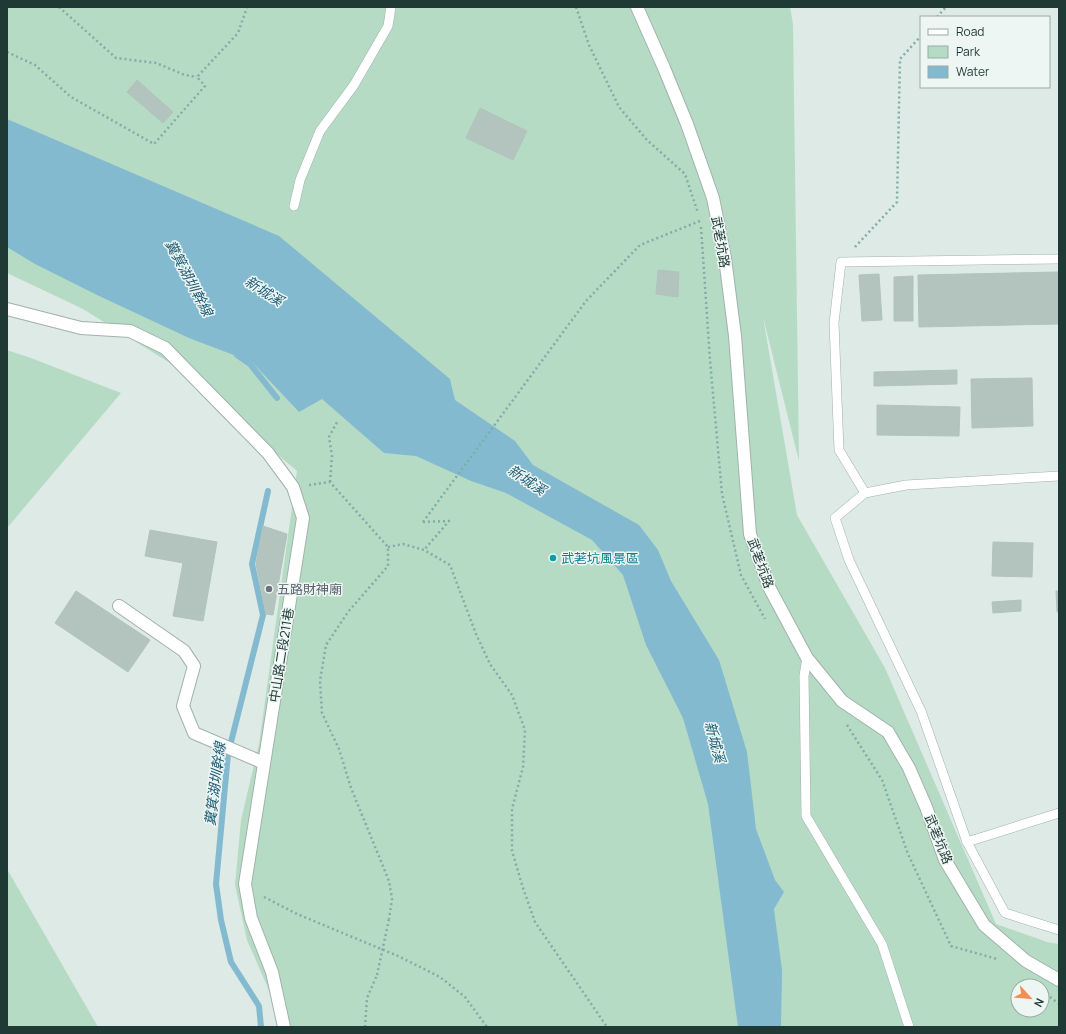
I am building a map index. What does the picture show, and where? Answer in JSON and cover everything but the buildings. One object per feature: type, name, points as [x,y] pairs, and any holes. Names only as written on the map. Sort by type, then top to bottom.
[{"type":"street","name":"武荖坑路","points":[[636,7],[664,68],[684,117],[713,198],[725,258],[735,336],[750,534],[769,587],[807,658],[842,701],[888,732],[909,768],[926,806],[945,860],[984,925],[1026,961],[1059,980]]},
{"type":"street","name":"中山路二段211巷","points":[[7,309],[81,328],[130,331],[165,348],[268,452],[293,487],[303,518],[245,884],[251,918],[272,972],[284,1027]]},
{"type":"street","points":[[119,606],[184,651],[194,666],[183,706],[194,733],[264,763]]},
{"type":"lane","points":[[294,206],[300,180],[320,131],[354,85],[388,26],[392,7]]},
{"type":"lane","points":[[865,493],[839,450],[834,323],[841,262],[1059,259]]},
{"type":"lane","points":[[1059,476],[906,485],[865,493],[835,518],[849,560],[921,712],[967,842],[1005,913],[1059,930]]},
{"type":"lane","points":[[807,658],[804,676],[806,816],[882,944],[909,1027]]},
{"type":"lane","points":[[967,842],[1059,813]]},
{"type":"path","points":[[7,52],[36,65],[71,97],[154,144],[205,86],[197,77],[185,75],[156,63],[116,58],[59,7]]},
{"type":"path","points":[[197,77],[238,33],[247,7]]},
{"type":"path","points":[[576,7],[589,45],[619,107],[647,140],[686,174],[700,221],[709,352],[722,494],[741,575],[767,621]]},
{"type":"path","points":[[938,16],[946,7]]},
{"type":"path","points":[[841,262],[897,202],[900,60],[920,37]]},
{"type":"path","points":[[424,550],[448,521],[423,522],[586,301],[640,245],[700,221]]},
{"type":"path","points":[[337,422],[329,436],[332,456],[330,482],[388,547],[388,566],[348,612],[326,645],[320,682],[322,713],[339,749],[351,788],[389,881],[392,899],[377,975],[367,998],[365,1027]]},
{"type":"path","points":[[293,487],[330,482]]},
{"type":"path","points":[[388,547],[403,544],[424,550],[450,565],[476,634],[490,664],[512,695],[526,730],[523,767],[512,809],[512,851],[535,922],[607,1027]]},
{"type":"path","points":[[843,720],[882,780],[908,854],[951,946],[1004,961]]},
{"type":"path","points":[[245,884],[265,898],[297,914],[398,956],[440,977],[465,997],[487,1027]]},
{"type":"path","points":[[1050,997],[1059,1004]]},
{"type":"green space","name":"武荖坑風景區","points":[[7,7],[790,7],[793,24],[799,461],[763,317],[797,515],[885,668],[996,924],[1047,942],[1059,944],[1059,1027],[278,1027],[275,1004],[247,940],[235,885],[241,820],[259,744],[297,471],[178,368],[83,309],[7,273]]},
{"type":"green space","points":[[7,350],[121,393],[7,528]]},
{"type":"green space","points":[[7,869],[98,1027],[7,1027]]},
{"type":"water","name":"新城溪","points":[[7,119],[279,236],[450,379],[455,400],[515,441],[533,465],[639,525],[658,550],[671,581],[719,660],[747,752],[756,829],[775,880],[784,892],[774,909],[782,970],[781,1027],[738,1027],[708,804],[683,718],[646,645],[623,575],[592,540],[506,493],[471,481],[416,456],[384,453],[322,399],[299,412],[252,362],[189,338],[97,295],[35,264],[7,247]]},
{"type":"waterway","name":"糞箕湖圳幹線","points":[[237,355],[250,364],[277,398]]},
{"type":"waterway","name":"糞箕湖圳幹線","points":[[261,1027],[259,1006],[231,962],[221,920],[216,884],[228,754],[263,615],[252,564],[268,491]]},
{"type":"place","name":"武荖坑風景區","points":[[553,558]]},
{"type":"place","name":"五路財神廟","points":[[269,589]]}]
